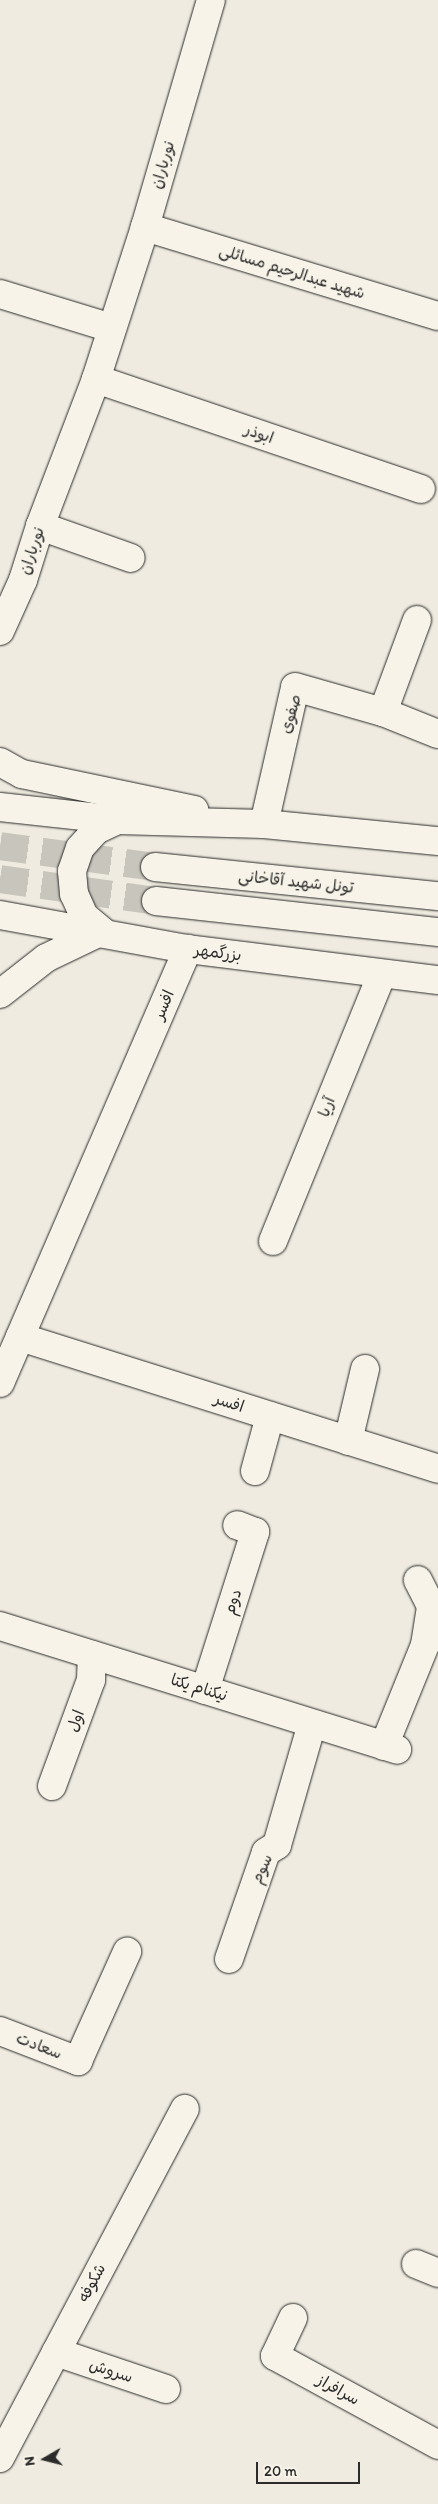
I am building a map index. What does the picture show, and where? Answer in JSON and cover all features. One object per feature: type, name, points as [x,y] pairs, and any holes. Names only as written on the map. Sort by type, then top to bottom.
[{"type":"street","name":"نورباران","points":[[0,632],[23,580],[40,526],[96,379],[145,227],[211,0]]},
{"type":"street","name":"شهید عبدالرحیم مسائلی","points":[[145,227],[438,316]]},
{"type":"street","points":[[0,294],[111,328]]},
{"type":"street","name":"ابوذر","points":[[96,379],[421,489]]},
{"type":"street","points":[[40,526],[131,558]]},
{"type":"street","points":[[383,712],[417,620]]},
{"type":"street","name":"صفوی","points":[[264,824],[295,687],[383,712],[438,734]]},
{"type":"street","points":[[0,762],[22,774],[264,824]]},
{"type":"street","points":[[0,807],[117,820],[264,824],[438,841]]},
{"type":"street","points":[[0,994],[46,958],[102,931],[84,916],[78,902],[72,870],[85,842],[96,830],[117,820]]},
{"type":"street","name":"تونل شهید آقاخانی","points":[[155,867],[438,896]]},
{"type":"street","name":"تونل شهید آقاخانی","points":[[156,900],[438,932]]},
{"type":"street","name":"بزرگمهر","points":[[0,915],[102,931],[188,949],[438,980]]},
{"type":"street","name":"افسر","points":[[0,1383],[188,949]]},
{"type":"street","name":"آریا","points":[[272,1240],[382,974]]},
{"type":"street","name":"افسر","points":[[20,1337],[438,1469]]},
{"type":"street","points":[[348,1441],[365,1369]]},
{"type":"street","points":[[256,1470],[270,1416]]},
{"type":"street","name":"دوم","points":[[205,1690],[255,1532],[237,1525]]},
{"type":"street","points":[[418,1580],[431,1606],[431,1647]]},
{"type":"street","name":"نیکنام یکتا","points":[[0,1626],[390,1748],[431,1647]]},
{"type":"street","name":"اول","points":[[52,1786],[91,1680],[92,1655]]},
{"type":"street","name":"سوم","points":[[229,1959],[266,1852],[277,1845],[312,1724]]},
{"type":"street","name":"سعادت","points":[[0,2031],[78,2061],[127,1952]]},
{"type":"street","name":"شکوفه","points":[[0,2458],[185,2109]]},
{"type":"street","name":"سرافراز","points":[[293,2318],[275,2356],[438,2445]]},
{"type":"street","name":"سروش","points":[[56,2352],[166,2389]]},
{"type":"tunnel","points":[[0,846],[155,867]]},
{"type":"tunnel","points":[[0,879],[156,901]]}]
